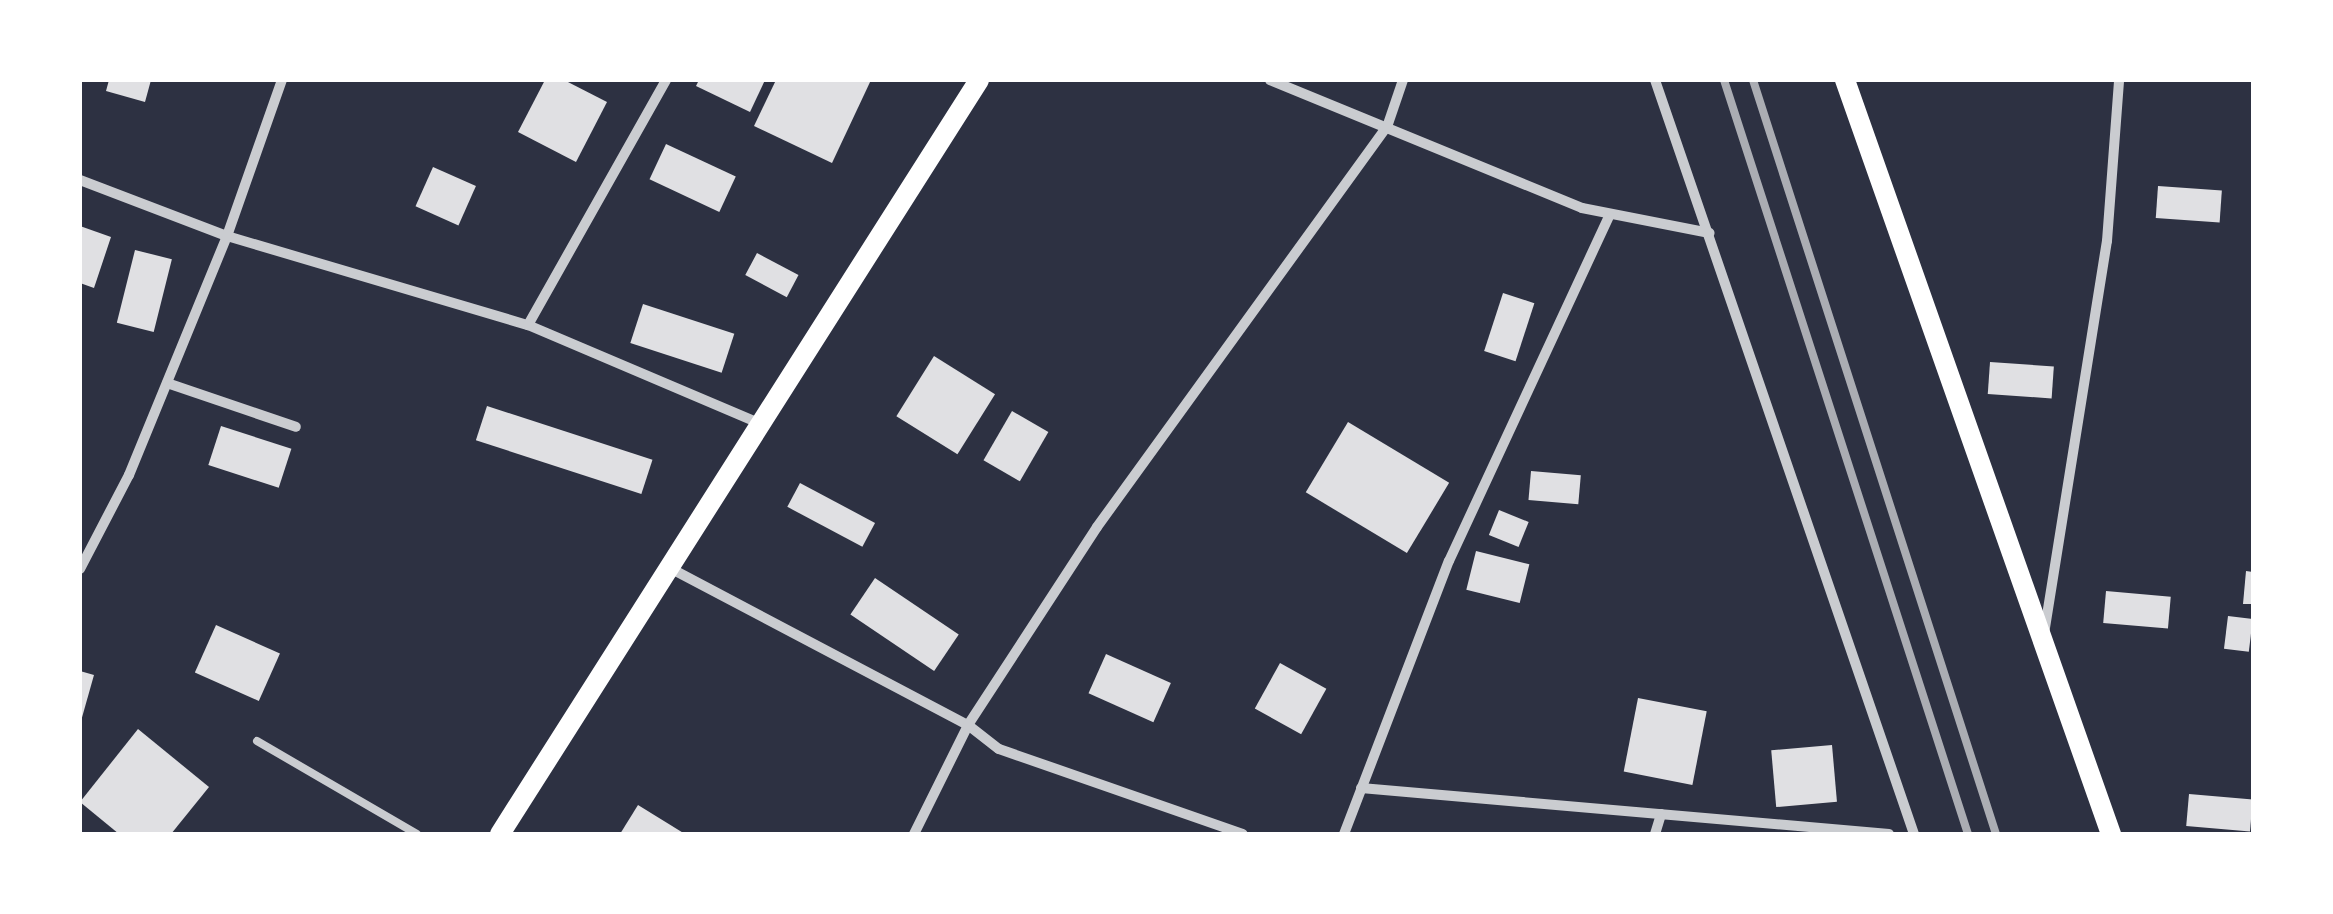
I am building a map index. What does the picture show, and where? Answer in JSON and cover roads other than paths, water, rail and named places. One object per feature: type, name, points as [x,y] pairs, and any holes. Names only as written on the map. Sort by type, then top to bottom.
[{"type":"main road","points":[[500,834],[979,80]]},
{"type":"main road","points":[[1845,80],[2111,834]]},
{"type":"street","points":[[80,569],[167,383],[227,236],[282,80]]},
{"type":"street","points":[[528,325],[666,80]]},
{"type":"street","points":[[1270,80],[1608,216],[1710,233]]},
{"type":"street","points":[[914,834],[968,725],[1096,528],[1386,127],[1403,80]]},
{"type":"street","points":[[1655,80],[1914,834]]},
{"type":"street","points":[[2043,641],[2107,241],[2119,80]]},
{"type":"street","points":[[80,180],[227,236],[528,325],[760,423]]},
{"type":"street","points":[[1344,834],[1449,562],[1608,216]]},
{"type":"street","points":[[167,383],[296,427]]},
{"type":"street","points":[[668,567],[968,725],[1016,757],[1243,834]]},
{"type":"street","points":[[1361,788],[1889,834]]},
{"type":"street","points":[[1654,834],[1661,814]]},
{"type":"lane","points":[[257,741],[418,834]]},
{"type":"railway","points":[[1724,80],[1968,834]]},
{"type":"railway","points":[[1753,80],[1996,834]]}]
